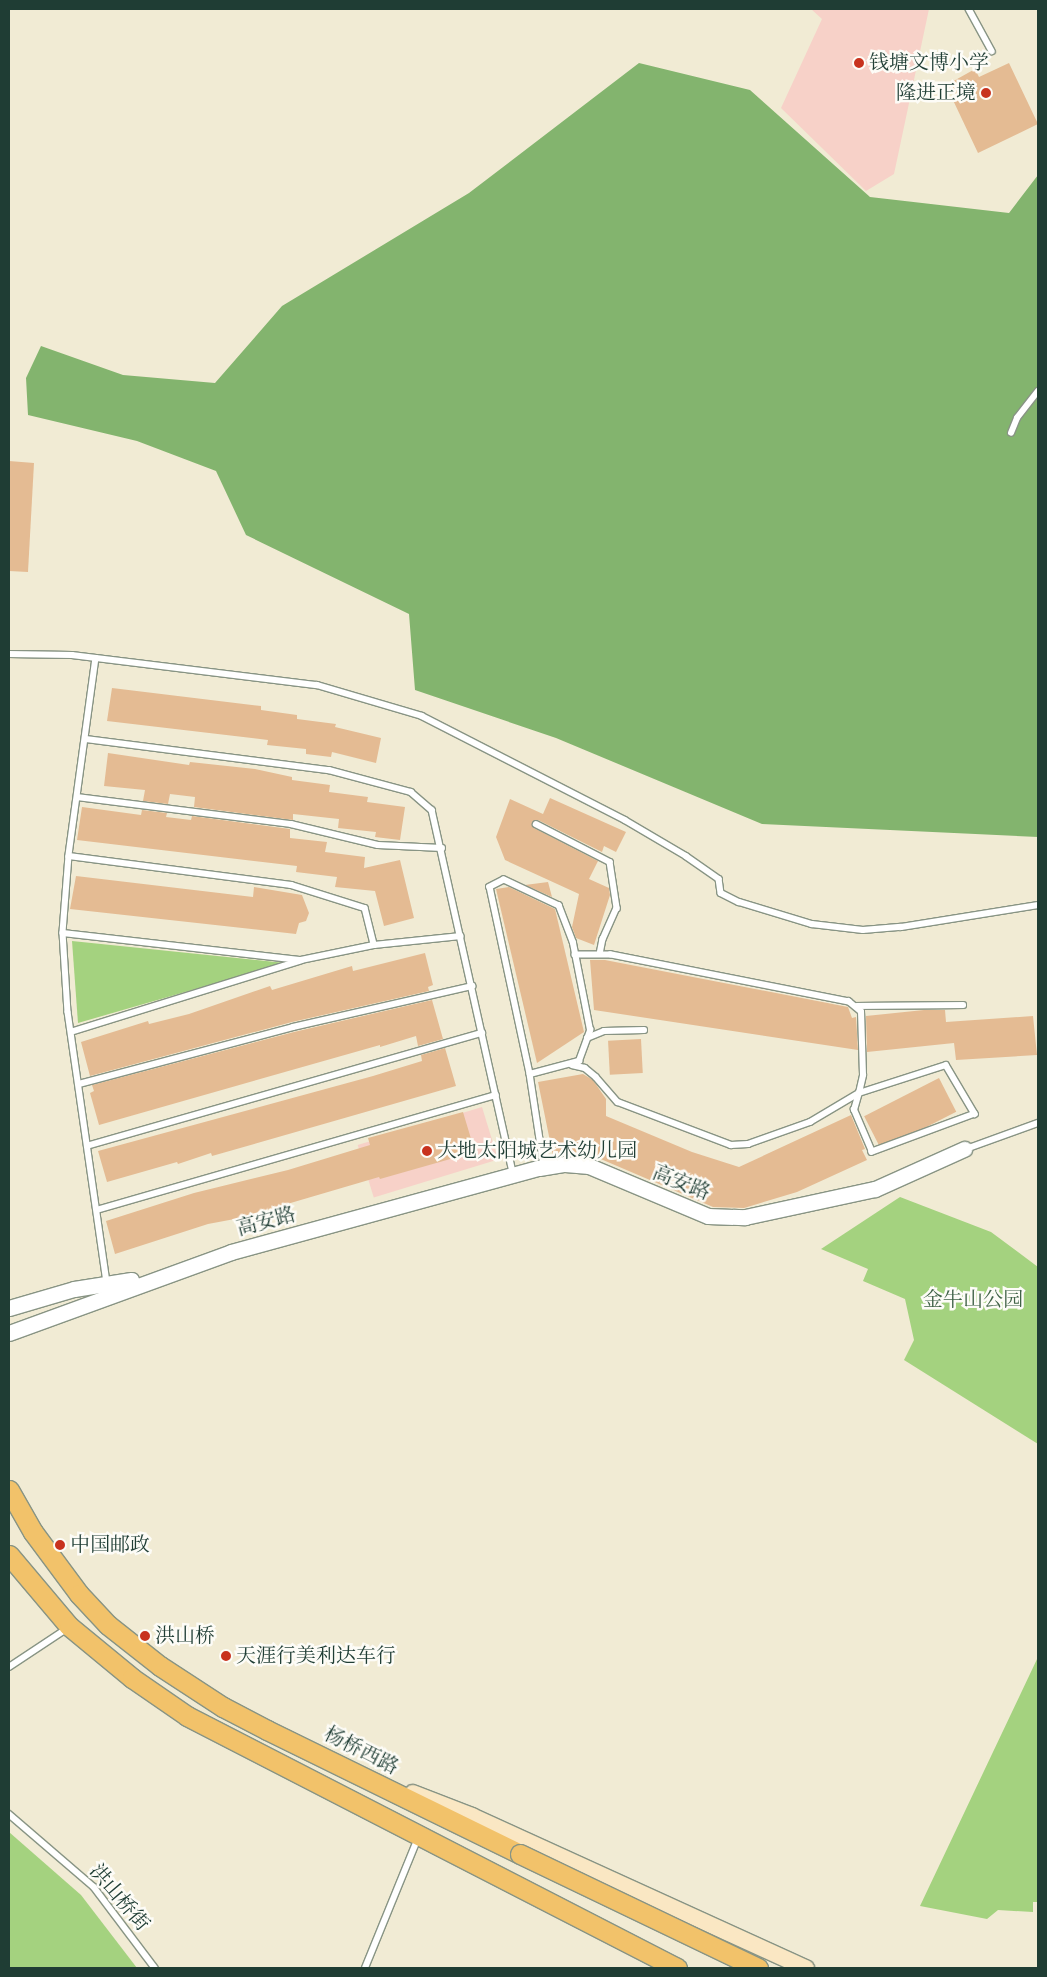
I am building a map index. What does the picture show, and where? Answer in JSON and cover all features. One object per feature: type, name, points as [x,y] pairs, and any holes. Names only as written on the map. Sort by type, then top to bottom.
[{"type":"main road","name":"杨桥西路","points":[[9,1490],[33,1532],[78,1594],[134,1647],[224,1708],[348,1768],[410,1802],[758,1968]]},
{"type":"main road","points":[[9,1546],[46,1603],[70,1626],[132,1678],[187,1716],[420,1833],[677,1968]]},
{"type":"main road","points":[[9,1555],[27,1575]]},
{"type":"main road","points":[[348,1768],[472,1816],[806,1968]]},
{"type":"street","name":"高安路","points":[[9,1333],[153,1278],[231,1252],[544,1168],[565,1164],[590,1166],[708,1216],[745,1216],[875,1189],[964,1149]]},
{"type":"street","name":"高安路","points":[[9,1308],[74,1288],[153,1278]]},
{"type":"lane","points":[[969,9],[992,51]]},
{"type":"lane","points":[[1011,433],[1017,418],[1038,391]]},
{"type":"lane","points":[[9,654],[96,658],[316,686],[422,716],[625,820],[686,856],[719,879],[721,893],[740,902],[812,924],[863,930],[901,927],[1038,905]]},
{"type":"lane","points":[[96,658],[69,856],[63,933],[71,1032],[107,1283]]},
{"type":"lane","points":[[86,738],[329,770],[411,792],[432,810],[514,1175]]},
{"type":"lane","points":[[77,797],[291,824],[378,846],[442,848]]},
{"type":"lane","points":[[536,824],[610,862],[617,908],[603,939],[600,954]]},
{"type":"lane","points":[[69,856],[291,885],[365,908],[374,945]]},
{"type":"lane","points":[[530,1074],[579,1061],[590,1030],[568,924],[559,906],[504,880],[490,887],[530,1074],[544,1168]]},
{"type":"lane","points":[[63,933],[301,960]]},
{"type":"lane","points":[[71,1032],[301,960],[374,945],[461,936]]},
{"type":"lane","points":[[575,955],[600,954],[828,997],[857,1006],[963,1004]]},
{"type":"lane","points":[[79,1084],[293,1027],[472,986]]},
{"type":"lane","points":[[572,1064],[585,1068],[596,1077],[618,1102],[731,1145],[748,1144],[803,1125],[859,1093],[946,1065],[975,1114],[872,1152],[854,1110],[859,1093],[864,1048],[861,1012],[857,1006]]},
{"type":"lane","points":[[587,1038],[604,1031],[644,1030]]},
{"type":"lane","points":[[87,1146],[482,1033]]},
{"type":"lane","points":[[97,1210],[496,1095]]},
{"type":"lane","points":[[964,1149],[1038,1123]]},
{"type":"lane","points":[[9,1667],[70,1626]]},
{"type":"lane","name":"洪山桥街","points":[[9,1814],[94,1887],[154,1968]]},
{"type":"lane","points":[[365,1968],[420,1833]]},
{"type":"shaded area","name":"钱塘文博小学","points":[[811,9],[929,9],[894,174],[866,191],[781,108],[822,19]]},
{"type":"shaded area","name":"大地太阳城艺术幼儿园","points":[[482,1107],[498,1160],[374,1198],[358,1145]]},
{"type":"green space","points":[[639,63],[750,90],[870,197],[1009,213],[1038,175],[1038,837],[762,824],[556,738],[415,690],[409,614],[246,535],[216,471],[137,441],[28,415],[26,378],[41,346],[123,375],[215,383],[282,306],[469,193]]},
{"type":"green space","points":[[72,941],[285,963],[78,1023]]},
{"type":"green space","name":"金牛山公园","points":[[900,1197],[991,1232],[1038,1267],[1038,1444],[904,1360],[914,1340],[905,1299],[863,1281],[868,1269],[821,1249]]},
{"type":"green space","points":[[1038,1657],[1038,1902],[1033,1902],[1033,1912],[998,1910],[987,1919],[920,1906]]},
{"type":"green space","points":[[9,1832],[81,1895],[137,1968],[9,1968]]},
{"type":"building","name":"隆进正境","points":[[1009,63],[1038,124],[978,153],[952,98],[957,96],[950,83],[975,69],[979,77]]},
{"type":"building","points":[[9,461],[34,463],[28,572],[9,571]]},
{"type":"building","points":[[112,688],[261,706],[261,710],[297,715],[297,719],[336,724],[335,727],[381,738],[376,763],[332,752],[331,757],[306,754],[306,749],[267,745],[268,740],[107,721]]},
{"type":"building","points":[[108,753],[189,765],[190,762],[255,769],[292,777],[292,780],[330,785],[329,792],[368,797],[367,802],[405,807],[400,840],[375,837],[376,832],[338,828],[339,819],[293,814],[293,820],[194,807],[195,797],[170,794],[168,804],[143,801],[145,790],[104,786]]},
{"type":"building","points":[[550,798],[626,832],[616,852],[604,846],[602,852],[538,820],[532,822],[534,828],[598,861],[589,879],[609,888],[610,895],[594,945],[576,938],[572,927],[579,894],[505,860],[496,837],[510,799],[543,814]]},
{"type":"building","points":[[82,807],[141,815],[142,810],[167,813],[166,817],[191,820],[192,816],[290,829],[290,838],[327,842],[325,852],[365,857],[364,868],[400,860],[414,918],[384,926],[375,891],[335,887],[337,877],[296,872],[297,866],[77,840]]},
{"type":"building","points":[[76,876],[253,897],[254,887],[302,895],[309,913],[306,921],[299,923],[296,934],[70,909]]},
{"type":"building","points":[[548,882],[552,897],[525,885]]},
{"type":"building","points":[[509,887],[555,909],[584,1032],[537,1063],[496,889]]},
{"type":"building","points":[[425,953],[433,985],[428,987],[429,991],[292,1022],[90,1076],[81,1042],[148,1021],[149,1024],[189,1014],[270,986],[272,990],[352,966],[353,971]]},
{"type":"building","points":[[590,960],[605,960],[848,1007],[852,1018],[856,1017],[858,1050],[594,1010]]},
{"type":"building","points":[[432,1000],[443,1039],[418,1046],[416,1036],[380,1047],[380,1045],[99,1125],[90,1093],[94,1091],[92,1085],[294,1032]]},
{"type":"building","points":[[924,1010],[945,1010],[946,1022],[1033,1016],[1037,1055],[956,1060],[954,1043],[867,1052],[866,1016]]},
{"type":"building","points":[[641,1039],[643,1073],[610,1075],[608,1041]]},
{"type":"building","points":[[445,1048],[456,1086],[212,1156],[211,1153],[178,1164],[177,1162],[107,1182],[98,1151],[373,1076],[422,1061],[421,1055]]},
{"type":"building","points":[[583,1074],[593,1080],[606,1099],[606,1116],[692,1152],[739,1167],[851,1115],[865,1149],[862,1150],[867,1160],[797,1192],[744,1208],[713,1207],[589,1154],[553,1156],[538,1082]]},
{"type":"building","points":[[939,1078],[956,1112],[881,1150],[864,1116]]},
{"type":"building","points":[[463,1112],[475,1152],[380,1179],[379,1177],[240,1218],[208,1224],[115,1254],[106,1221],[194,1193],[288,1170],[370,1145],[368,1138]]},
{"type":"place","name":"钱塘文博小学","points":[[859,63]]},
{"type":"place","name":"隆进正境","points":[[986,93]]},
{"type":"place","name":"大地太阳城艺术幼儿园","points":[[427,1151]]},
{"type":"place","name":"中国邮政","points":[[60,1545]]},
{"type":"place","name":"洪山桥","points":[[145,1636]]},
{"type":"place","name":"天涯行美利达车行","points":[[226,1656]]}]
